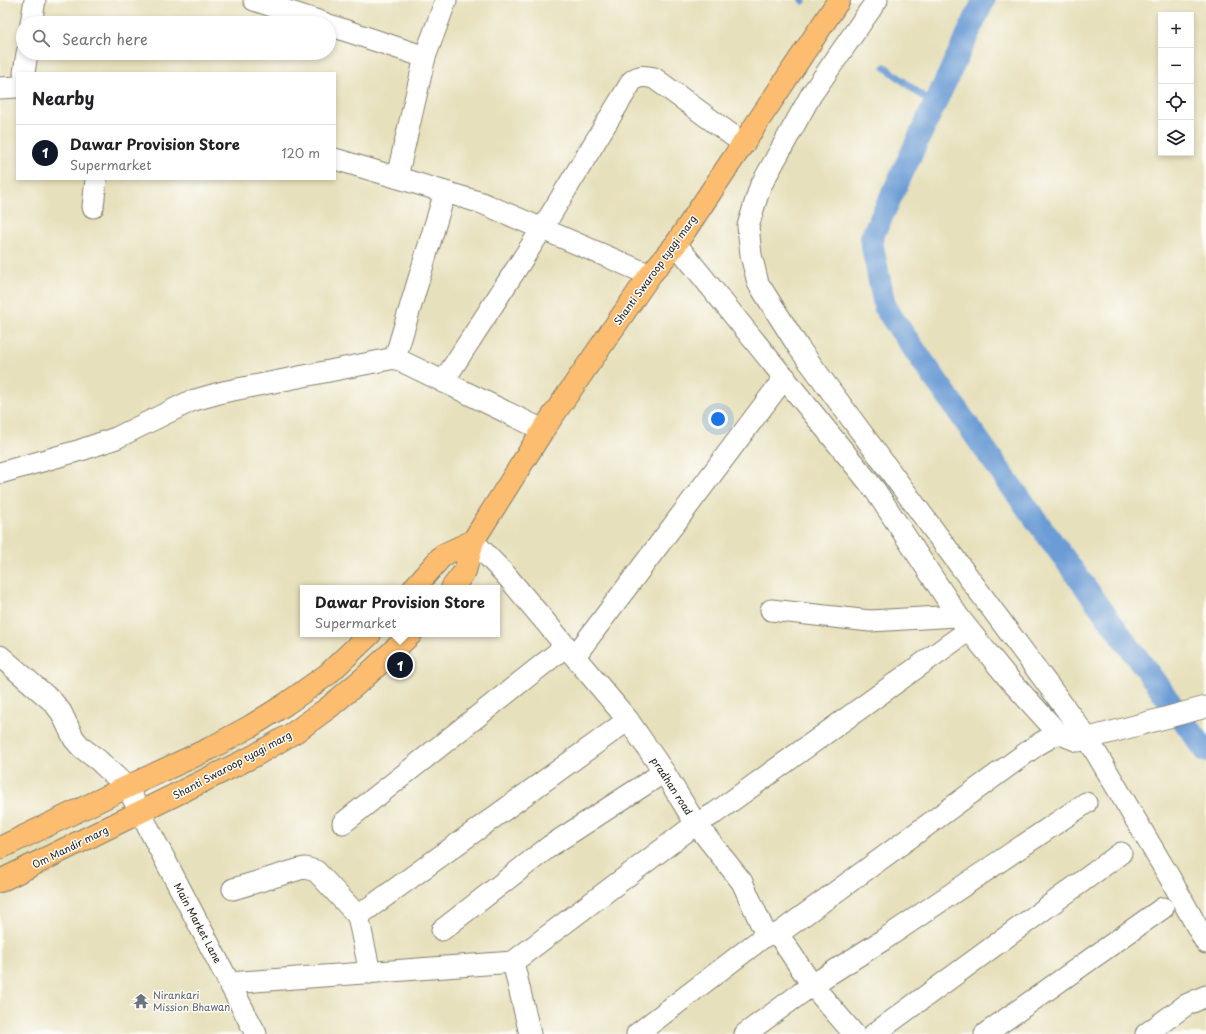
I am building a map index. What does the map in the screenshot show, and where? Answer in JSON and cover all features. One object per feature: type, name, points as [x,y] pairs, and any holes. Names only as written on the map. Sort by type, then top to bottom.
[{"type":"main road","name":"Shanti Swaroop tyagi marg","points":[[454,585],[465,571],[473,541],[543,430],[650,275],[676,244],[839,0]]},
{"type":"main road","points":[[417,585],[443,555],[473,541]]},
{"type":"main road","points":[[0,848],[127,786],[209,749],[274,711],[328,674],[367,637]]},
{"type":"main road","name":"Shanti Swaroop tyagi marg","points":[[140,813],[254,756],[296,732],[360,681],[408,637]]},
{"type":"main road","name":"Om Mandir marg","points":[[0,881],[140,813]]},
{"type":"street","points":[[32,16],[35,0]]},
{"type":"street","points":[[254,0],[303,16]]},
{"type":"street","points":[[397,177],[425,57],[446,0]]},
{"type":"street","points":[[877,0],[811,95],[760,187],[748,226],[751,255],[758,283],[804,355],[1088,739],[1170,878],[1206,943]]},
{"type":"street","points":[[336,27],[425,57]]},
{"type":"street","points":[[24,72],[26,60]]},
{"type":"street","points":[[443,382],[542,229],[632,82],[638,77],[646,76],[654,78],[744,144]]},
{"type":"street","points":[[0,88],[16,87]]},
{"type":"street","points":[[336,159],[482,203],[650,275]]},
{"type":"street","points":[[93,207],[96,180]]},
{"type":"street","points":[[395,358],[445,192]]},
{"type":"street","points":[[676,244],[876,490],[963,623],[1008,678],[1058,733],[1078,741],[1206,707]]},
{"type":"street","points":[[0,473],[81,450],[116,438],[191,401],[223,392],[395,358],[543,430]]},
{"type":"street","points":[[343,823],[570,651],[785,377]]},
{"type":"street","name":"pradhan road","points":[[473,541],[505,574],[628,720],[664,772],[696,824],[742,882],[772,935],[854,1034]]},
{"type":"street","points":[[771,610],[870,621],[934,617],[963,623]]},
{"type":"street","points":[[229,983],[513,962],[696,824],[715,813],[963,623]]},
{"type":"street","points":[[0,656],[53,702],[61,712],[74,739],[82,748],[127,786]]},
{"type":"street","points":[[358,916],[628,720]]},
{"type":"street","points":[[637,1034],[772,935],[1037,746],[1058,733]]},
{"type":"street","points":[[442,930],[550,846],[664,772]]},
{"type":"street","name":"Main Market Lane","points":[[127,786],[256,1034]]},
{"type":"street","points":[[745,1034],[812,985],[883,940],[1086,803]]},
{"type":"street","points":[[874,1034],[1121,853]]},
{"type":"street","points":[[233,889],[300,869],[312,869],[316,871],[358,916],[370,972]]},
{"type":"street","points":[[985,1034],[1163,908]]},
{"type":"street","points":[[513,962],[530,1034]]},
{"type":"street","points":[[1146,1034],[1186,1005],[1206,996]]},
{"type":"waterway","points":[[984,0],[871,239],[885,308],[1008,482],[1206,751]]},
{"type":"waterway","points":[[885,67],[934,105]]},
{"type":"place","name":"Dawar Provision Store","points":[[400,665]]},
{"type":"place","name":"Nirankari Mission Bhawan","points":[[141,1001]]}]
